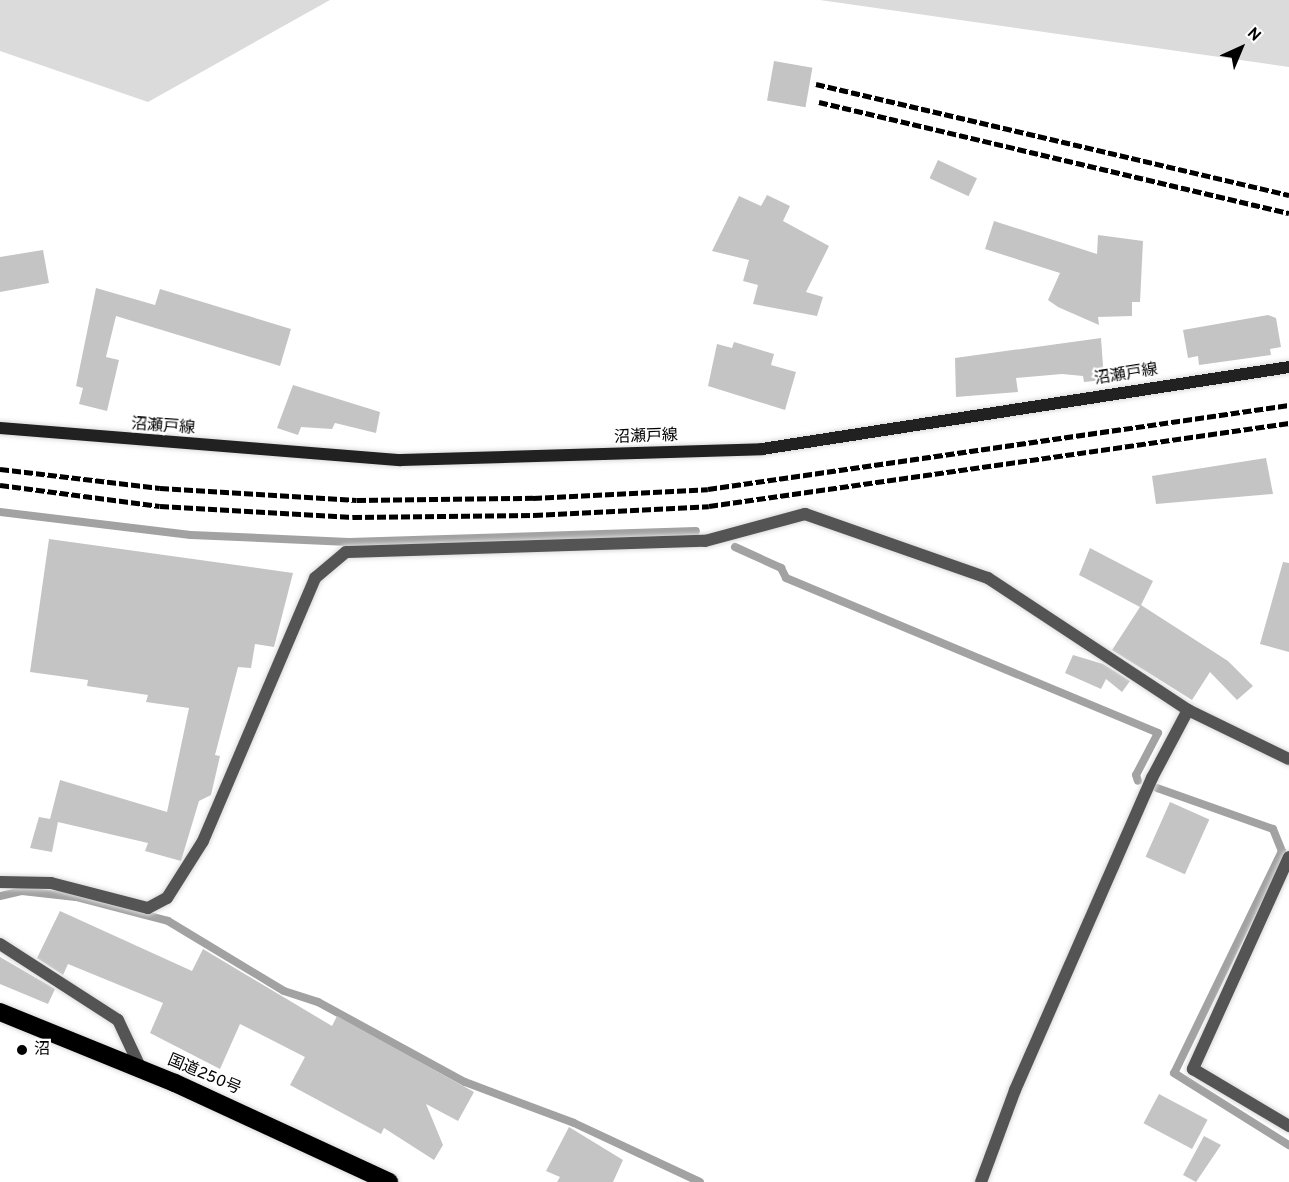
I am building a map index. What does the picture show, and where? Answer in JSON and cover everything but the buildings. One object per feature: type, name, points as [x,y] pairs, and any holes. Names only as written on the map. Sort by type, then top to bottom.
[{"type":"highway","name":"国道250号","points":[[0,1012],[141,1069],[388,1182]]},
{"type":"main road","name":"沼瀬戸線","points":[[0,428],[401,460],[762,449],[1289,367]]},
{"type":"street","points":[[0,882],[51,883],[148,908],[167,898],[203,841],[315,578],[346,552],[705,541],[805,514],[988,578],[1188,710],[1289,759]]},
{"type":"street","points":[[981,1182],[1038,1036],[1188,710]]},
{"type":"street","points":[[1289,857],[1193,1069],[1289,1126]]},
{"type":"street","points":[[0,944],[118,1020],[141,1069]]},
{"type":"shaded area","points":[[0,0],[330,0],[148,102],[0,51]]},
{"type":"shaded area","points":[[820,0],[1289,0],[1289,67]]},
{"type":"waterway","points":[[0,512],[191,535],[349,542],[696,531]]},
{"type":"waterway","points":[[735,547],[781,568],[786,578],[1158,733],[1136,775],[1138,781]]},
{"type":"waterway","points":[[1157,788],[1273,829],[1282,851],[1174,1073],[1289,1145]]},
{"type":"waterway","points":[[0,896],[22,891],[76,897],[168,921],[284,991],[318,1002],[465,1082],[574,1123],[700,1182]]},
{"type":"railway","points":[[816,84],[1289,195]]},
{"type":"railway","points":[[819,102],[1289,213]]},
{"type":"railway","points":[[0,469],[160,488],[357,500],[533,498],[708,489],[1289,405]]},
{"type":"railway","points":[[0,485],[160,506],[353,517],[534,515],[709,506],[1289,423]]},
{"type":"place","name":"沼","points":[[22,1050]]}]
